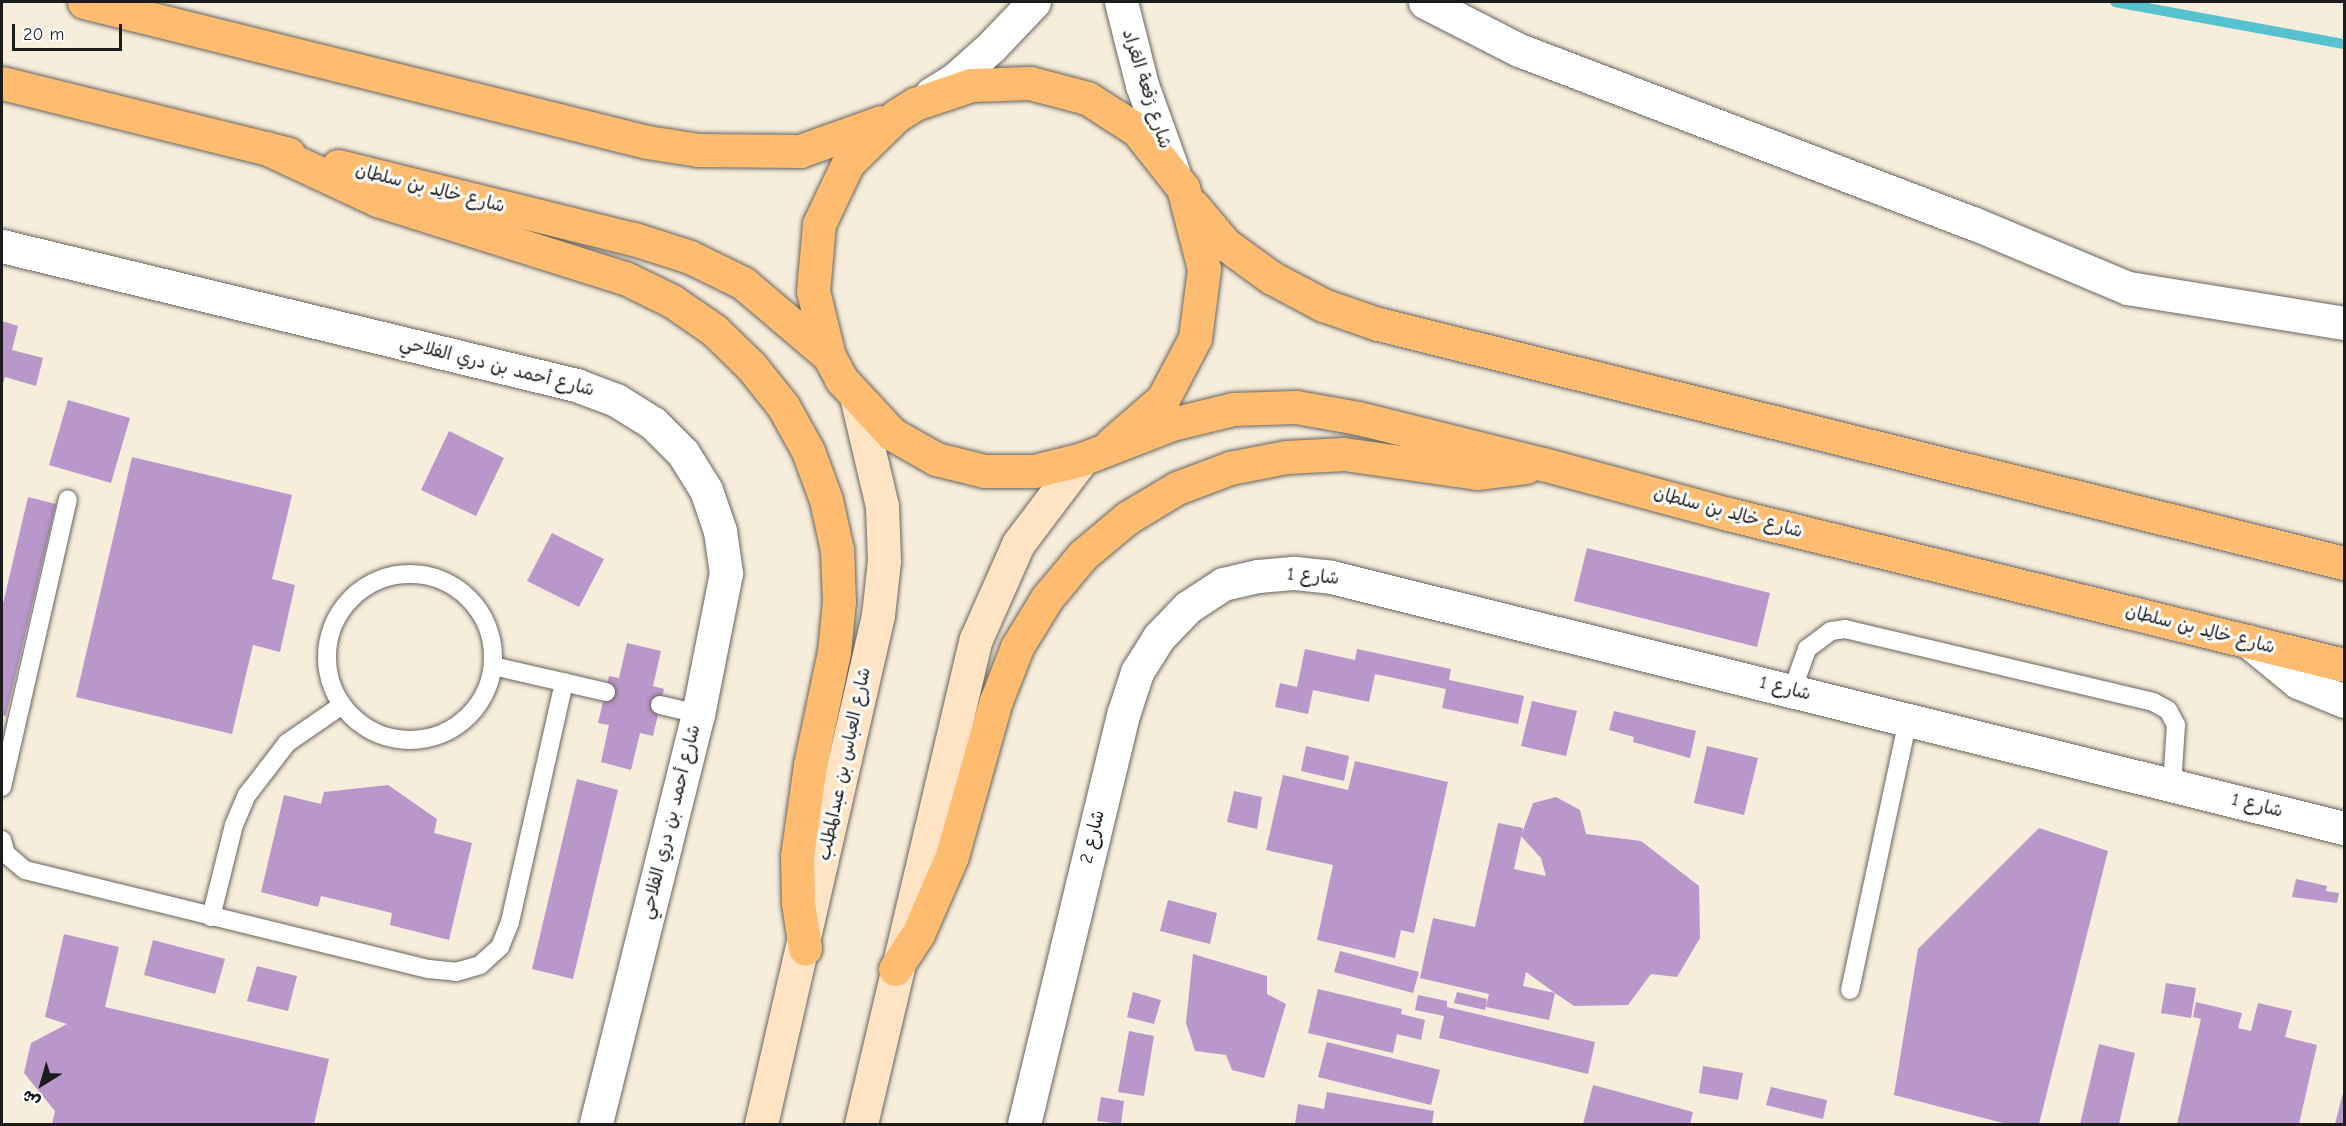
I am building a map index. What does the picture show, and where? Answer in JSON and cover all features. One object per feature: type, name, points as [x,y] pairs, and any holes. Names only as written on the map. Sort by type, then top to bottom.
[{"type":"main road","points":[[91,3],[647,142],[698,150],[800,151],[842,139],[971,84],[1030,83],[1087,98],[1137,130],[1225,244],[1272,279],[1323,305],[1378,324],[2344,563]]},
{"type":"main road","name":"شارع خالِد بن سلطان","points":[[2,83],[634,239],[690,257],[743,283],[829,356]]},
{"type":"main road","points":[[906,110],[848,163],[819,224],[813,291],[829,356],[856,400],[892,434],[936,459],[984,471],[1034,471],[1082,459],[1111,444],[1163,399],[1195,338],[1204,269],[1182,189]]},
{"type":"main road","points":[[266,148],[377,200],[625,278],[672,301],[714,330],[751,366],[783,406],[808,451],[826,500],[837,550],[839,601],[834,652],[810,765],[797,856],[798,903],[805,948]]},
{"type":"main road","name":"شارع خالِد بن سلطان","points":[[1111,444],[1172,423],[1233,409],[1296,407],[1358,418],[1543,464],[1728,514],[2344,665]]},
{"type":"main road","points":[[895,969],[918,934],[944,876],[996,701],[1017,648],[1061,581],[1083,555],[1127,518],[1177,488],[1230,468],[1286,457],[1344,454],[1477,473],[1543,464]]},
{"type":"street","points":[[906,110],[956,79],[1034,2]]},
{"type":"street","name":"شارع رَقعة العَراد","points":[[1121,2],[1142,85],[1182,189]]},
{"type":"street","points":[[1425,2],[1520,50],[1973,223],[2128,288],[2344,323]]},
{"type":"street","name":"شارع أحمد بن دري الفلاحي","points":[[2,246],[576,385],[616,400],[653,423],[683,453],[706,490],[720,531],[726,573],[698,714],[596,1125]]},
{"type":"street","name":"شارع العباس بن عبدالمطلب","points":[[761,1125],[805,948],[878,615],[884,561],[882,506],[856,400]]},
{"type":"street","points":[[861,1125],[895,969],[976,639],[1018,544],[1082,459]]},
{"type":"street","name":"شارع 1","points":[[1223,584],[1295,573],[1331,577],[2344,828]]},
{"type":"street","name":"شارع 2","points":[[1024,1125],[1124,712],[1137,672],[1159,637],[1173,622],[1223,584]]},
{"type":"street","points":[[2247,641],[2298,682],[2344,701]]},
{"type":"lane","points":[[2,787],[68,499]]},
{"type":"lane","points":[[421,574],[451,584],[476,605],[490,634],[493,666],[484,698],[462,723],[432,738],[398,740],[366,728],[342,705],[328,665],[327,644],[338,614],[360,590],[389,576],[421,574]]},
{"type":"lane","points":[[1792,691],[1807,649],[1818,638],[1845,629],[2153,702],[2168,710],[2176,725],[2172,785]]},
{"type":"lane","points":[[493,666],[606,692]]},
{"type":"lane","points":[[2,840],[6,854],[25,870],[429,969],[456,972],[480,964],[500,947],[510,922],[564,682]]},
{"type":"lane","points":[[212,917],[234,825],[247,795],[287,743],[342,705]]},
{"type":"lane","points":[[660,705],[698,714]]},
{"type":"lane","points":[[1850,990],[1908,720]]},
{"type":"building","points":[[2,321],[18,326],[12,350],[43,358],[36,386],[5,377],[2,387]]},
{"type":"building","points":[[68,400],[130,418],[111,483],[49,465]]},
{"type":"building","points":[[449,431],[504,458],[476,516],[421,490]]},
{"type":"building","points":[[132,457],[292,495],[272,579],[295,585],[280,652],[253,645],[232,734],[76,697]]},
{"type":"building","points":[[28,497],[56,504],[6,716],[2,715],[2,608]]},
{"type":"building","points":[[552,533],[604,559],[579,607],[527,581]]},
{"type":"building","points":[[1587,548],[1770,593],[1757,647],[1574,601]]},
{"type":"building","points":[[627,643],[661,651],[653,686],[664,689],[653,736],[640,733],[631,770],[601,762],[609,725],[598,723],[609,676],[619,678]]},
{"type":"building","points":[[1305,649],[1355,660],[1357,649],[1451,669],[1449,680],[1524,696],[1518,724],[1442,708],[1446,689],[1375,674],[1369,702],[1313,690],[1308,714],[1275,707],[1280,683],[1297,687]]},
{"type":"building","points":[[1532,701],[1577,711],[1566,756],[1521,746]]},
{"type":"building","points":[[1614,711],[1696,731],[1690,758],[1633,742],[1634,737],[1609,730]]},
{"type":"building","points":[[1306,746],[1349,756],[1344,781],[1301,771]]},
{"type":"building","points":[[1707,746],[1758,758],[1744,815],[1694,803]]},
{"type":"building","points":[[1355,761],[1448,782],[1414,933],[1401,930],[1395,958],[1317,940],[1333,865],[1266,850],[1283,775],[1348,790]]},
{"type":"building","points":[[577,779],[618,790],[573,979],[532,969]]},
{"type":"building","points":[[388,785],[437,819],[434,833],[472,843],[449,940],[390,925],[392,913],[321,896],[318,907],[261,892],[284,795],[321,804],[324,792]]},
{"type":"building","points":[[1234,791],[1262,797],[1257,829],[1227,822]]},
{"type":"building","points":[[1556,797],[1580,810],[1586,834],[1641,841],[1699,886],[1700,938],[1677,977],[1651,974],[1628,1005],[1574,1006],[1555,993],[1549,1020],[1486,1007],[1489,994],[1420,978],[1433,918],[1475,927],[1498,823],[1523,828],[1522,834],[1533,803]],"holes":[[[1521,836],[1541,858],[1546,876],[1514,869]],[[1526,972],[1555,993],[1523,986]]]},
{"type":"building","points":[[2039,828],[2108,851],[2039,1124],[2007,1124],[1894,1095],[1918,949]]},
{"type":"building","points":[[2296,879],[2327,886],[2326,891],[2339,893],[2337,903],[2292,897]]},
{"type":"building","points":[[1168,900],[1217,913],[1210,944],[1160,931]]},
{"type":"building","points":[[64,934],[119,947],[105,1007],[329,1059],[314,1124],[52,1124],[55,1111],[24,1073],[31,1043],[67,1024],[45,1017]]},
{"type":"building","points":[[153,940],[225,959],[215,994],[144,975]]},
{"type":"building","points":[[1340,951],[1419,972],[1413,993],[1334,972]]},
{"type":"building","points":[[1193,954],[1267,976],[1267,994],[1286,1004],[1264,1078],[1232,1070],[1226,1055],[1195,1051],[1186,1023]]},
{"type":"building","points":[[257,966],[297,976],[288,1011],[247,1001]]},
{"type":"building","points":[[2166,983],[2196,988],[2191,1018],[2161,1013]]},
{"type":"building","points":[[1318,989],[1402,1009],[1401,1014],[1425,1020],[1421,1040],[1397,1034],[1393,1053],[1308,1033]]},
{"type":"building","points":[[1133,992],[1161,1000],[1154,1024],[1127,1017]]},
{"type":"building","points":[[1457,992],[1487,999],[1485,1010],[1454,1003]]},
{"type":"building","points":[[1418,995],[1447,1001],[1447,1007],[1595,1042],[1588,1074],[1439,1038],[1444,1016],[1415,1010]]},
{"type":"building","points":[[2196,1002],[2242,1013],[2238,1028],[2251,1031],[2258,1003],[2292,1011],[2285,1037],[2317,1045],[2299,1124],[2177,1124],[2201,1019],[2193,1017]]},
{"type":"building","points":[[1129,1031],[1154,1036],[1144,1096],[1118,1092]]},
{"type":"building","points":[[1327,1042],[1440,1070],[1431,1105],[1318,1077]]},
{"type":"building","points":[[2099,1044],[2135,1053],[2119,1124],[2080,1124]]},
{"type":"building","points":[[1703,1066],[1743,1073],[1738,1100],[1699,1093]]},
{"type":"building","points":[[1593,1085],[1693,1112],[1690,1124],[1583,1124]]},
{"type":"building","points":[[1771,1087],[1827,1100],[1823,1119],[1766,1105]]},
{"type":"building","points":[[2344,1089],[2344,1124],[2335,1124]]},
{"type":"building","points":[[1327,1092],[1434,1111],[1432,1124],[1295,1124],[1298,1104],[1324,1109]]},
{"type":"building","points":[[1101,1097],[1124,1101],[1121,1124],[1097,1121]]},
{"type":"waterway","points":[[2115,2],[2344,44]]}]
